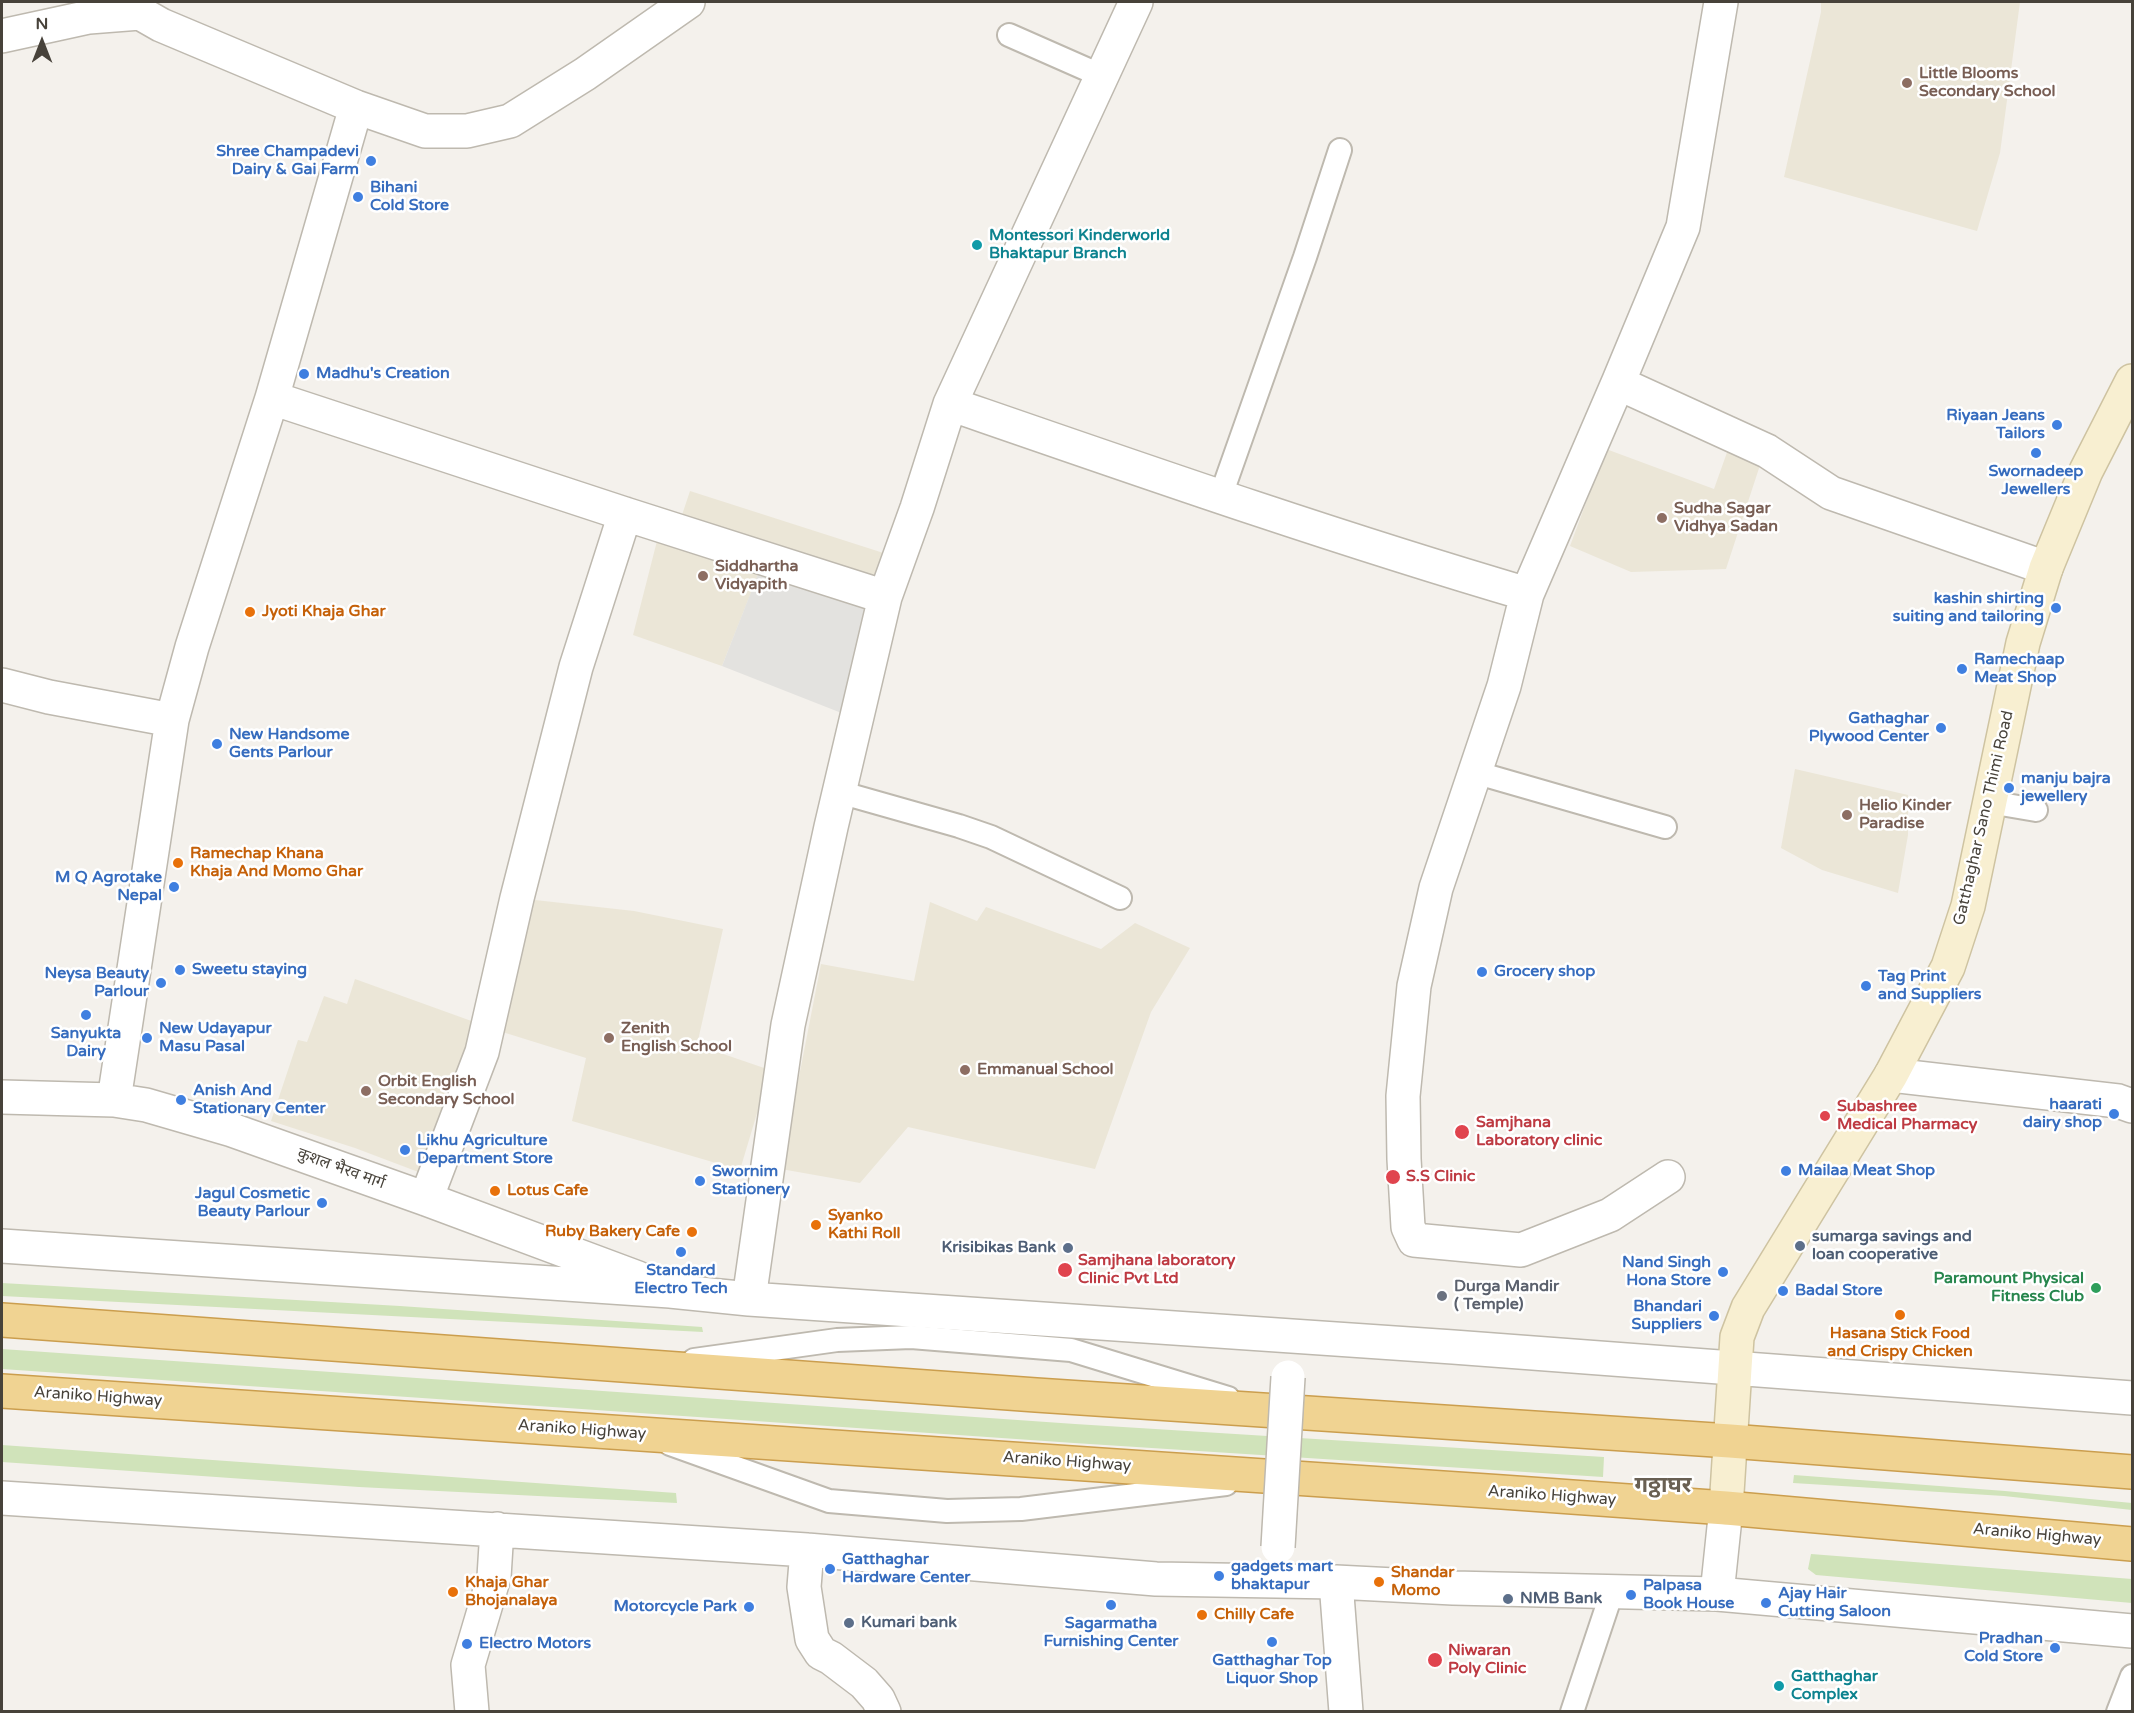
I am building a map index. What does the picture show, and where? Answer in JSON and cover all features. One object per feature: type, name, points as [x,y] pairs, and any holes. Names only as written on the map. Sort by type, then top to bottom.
[{"type":"highway","points":[[2,1320],[1730,1441],[2133,1472]]},
{"type":"highway","name":"Araniko Highway","points":[[2,1391],[1287,1477],[1726,1509],[2133,1544]]},
{"type":"main road","name":"Gatthaghar Sano Thimi Road","points":[[1726,1509],[1737,1337],[1748,1308],[1891,1076],[1948,967],[1968,906],[2023,643],[2046,568],[2086,471],[2133,381]]},
{"type":"street","points":[[2,36],[139,7],[161,25],[356,107],[425,131],[466,131],[510,121],[585,74],[688,2]]},
{"type":"street","points":[[749,1299],[788,1025],[885,597],[917,508],[950,404],[1136,2]]},
{"type":"street","points":[[1668,1177],[1610,1215],[1521,1250],[1414,1240],[1408,1227],[1403,1096],[1414,986],[1436,888],[1504,686],[1527,594],[1683,227],[1721,2]]},
{"type":"street","points":[[114,1100],[172,720],[192,647],[272,398],[356,107]]},
{"type":"street","points":[[1618,383],[1767,451],[1831,493],[2046,568]]},
{"type":"street","points":[[272,398],[885,597]]},
{"type":"street","points":[[950,404],[1220,498],[1527,594]]},
{"type":"street","points":[[426,1199],[482,1052],[517,898],[576,667],[625,514]]},
{"type":"street","points":[[2,685],[49,697],[172,720]]},
{"type":"street","points":[[1891,1076],[2118,1101],[2133,1106]]},
{"type":"street","name":"कुशल‌ भैरव मार्ग","points":[[2,1096],[114,1100],[146,1105],[232,1130],[426,1199],[670,1291]]},
{"type":"street","points":[[2,1246],[670,1291],[749,1299],[1453,1347],[2133,1398]]},
{"type":"street","points":[[1278,1547],[1288,1377]]},
{"type":"street","points":[[2,1498],[496,1528],[807,1550],[1156,1579],[1336,1582],[1453,1588],[1718,1594],[2133,1631]]},
{"type":"street","points":[[1718,1594],[1726,1509]]},
{"type":"street","points":[[472,1712],[468,1665],[494,1577],[496,1528]]},
{"type":"street","points":[[807,1550],[804,1587],[812,1639],[821,1653],[864,1683],[878,1699],[884,1712]]},
{"type":"street","points":[[1336,1582],[1346,1712]]},
{"type":"lane","points":[[1009,35],[1102,76]]},
{"type":"lane","points":[[1220,498],[1340,150]]},
{"type":"lane","points":[[1474,772],[1665,827]]},
{"type":"lane","points":[[839,792],[991,837],[1120,898]]},
{"type":"lane","points":[[1989,802],[2036,810]]},
{"type":"lane","points":[[645,1366],[837,1340],[911,1337],[1071,1350],[1267,1410]]},
{"type":"lane","points":[[643,1434],[829,1501],[946,1511],[1021,1509],[1287,1477]]},
{"type":"lane","points":[[1572,1712],[1612,1592]]},
{"type":"lane","points":[[2118,1712],[2133,1676]]},
{"type":"shaded area","name":"Little Blooms Secondary School","points":[[1821,2],[2020,2],[2000,153],[1977,231],[1784,177],[1821,12]]},
{"type":"shaded area","name":"Sudha Sagar Vidhya Sadan","points":[[1730,444],[1763,456],[1726,569],[1631,572],[1570,546],[1606,449],[1714,489]]},
{"type":"shaded area","name":"Siddhartha Vidyapith","points":[[690,491],[896,557],[887,587],[762,565],[722,666],[633,635],[658,537],[680,521]]},
{"type":"shaded area","points":[[762,564],[877,605],[844,714],[722,666]]},
{"type":"shaded area","name":"Helio Kinder Paradise","points":[[1795,769],[1908,795],[1908,835],[1898,893],[1822,870],[1781,848]]},
{"type":"shaded area","name":"Zenith English School","points":[[517,898],[634,911],[723,929],[697,1045],[770,1070],[740,1170],[572,1121],[586,1058],[496,1030]]},
{"type":"shaded area","name":"Emmanual School","points":[[930,902],[977,921],[986,907],[1101,949],[1135,923],[1190,948],[1151,1012],[1095,1169],[908,1127],[860,1183],[781,1169],[821,964],[914,981]]},
{"type":"shaded area","name":"Orbit English Secondary School","points":[[355,979],[477,1023],[421,1173],[355,1148],[271,1121],[298,1040],[307,1042],[324,996],[347,1004]]},
{"type":"green space","points":[[2,1283],[400,1306],[702,1327],[703,1332],[2,1296]]},
{"type":"green space","points":[[2,1349],[1075,1424],[1604,1457],[1603,1477],[2,1369]]},
{"type":"green space","points":[[2,1445],[676,1493],[677,1503],[359,1487],[2,1462]]},
{"type":"green space","points":[[1794,1475],[2132,1503],[2132,1510],[2004,1496],[1793,1483]]},
{"type":"green space","points":[[1811,1554],[2132,1579],[2132,1603],[1816,1575],[1808,1569]]},
{"type":"place","name":"Little Blooms Secondary School","points":[[1907,83]]},
{"type":"place","name":"Shree Champadevi Dairy & Gai Farm","points":[[371,161]]},
{"type":"place","name":"Bihani Cold Store","points":[[358,197]]},
{"type":"place","name":"Montessori Kinderworld Bhaktapur Branch","points":[[977,245]]},
{"type":"place","name":"Madhu's Creation","points":[[304,374]]},
{"type":"place","name":"Riyaan Jeans Tailors","points":[[2057,425]]},
{"type":"place","name":"Swornadeep Jewellers","points":[[2036,453]]},
{"type":"place","name":"Sudha Sagar Vidhya Sadan","points":[[1662,518]]},
{"type":"place","name":"Siddhartha Vidyapith","points":[[703,576]]},
{"type":"place","name":"kashin shirting suiting and tailoring","points":[[2056,608]]},
{"type":"place","name":"Jyoti Khaja Ghar","points":[[250,612]]},
{"type":"place","name":"Ramechaap Meat Shop","points":[[1962,669]]},
{"type":"place","name":"Gathaghar Plywood Center","points":[[1941,728]]},
{"type":"place","name":"New Handsome Gents Parlour","points":[[217,744]]},
{"type":"place","name":"manju bajra jewellery","points":[[2009,788]]},
{"type":"place","name":"Helio Kinder Paradise","points":[[1847,815]]},
{"type":"place","name":"Ramechap Khana Khaja And Momo Ghar","points":[[178,863]]},
{"type":"place","name":"M Q Agrotake Nepal","points":[[174,887]]},
{"type":"place","name":"Sweetu staying","points":[[180,970]]},
{"type":"place","name":"Grocery shop","points":[[1482,972]]},
{"type":"place","name":"Neysa Beauty Parlour","points":[[161,983]]},
{"type":"place","name":"Tag Print and Suppliers","points":[[1866,986]]},
{"type":"place","name":"Sanyukta Dairy","points":[[86,1015]]},
{"type":"place","name":"New Udayapur Masu Pasal","points":[[147,1038]]},
{"type":"place","name":"Zenith English School","points":[[609,1038]]},
{"type":"place","name":"Emmanual School","points":[[965,1070]]},
{"type":"place","name":"Orbit English Secondary School","points":[[366,1091]]},
{"type":"place","name":"Anish And Stationary Center","points":[[181,1100]]},
{"type":"place","name":"haarati dairy shop","points":[[2114,1114]]},
{"type":"place","name":"Subashree Medical Pharmacy","points":[[1825,1116]]},
{"type":"place","name":"Samjhana Laboratory clinic","points":[[1462,1132]]},
{"type":"place","name":"Likhu Agriculture Department Store","points":[[405,1150]]},
{"type":"place","name":"Mailaa Meat Shop","points":[[1786,1171]]},
{"type":"place","name":"S.S Clinic","points":[[1393,1177]]},
{"type":"place","name":"Swornim Stationery","points":[[700,1181]]},
{"type":"place","name":"Lotus Cafe","points":[[495,1191]]},
{"type":"place","name":"Jagul Cosmetic Beauty Parlour","points":[[322,1203]]},
{"type":"place","name":"Syanko Kathi Roll","points":[[816,1225]]},
{"type":"place","name":"Ruby Bakery Cafe","points":[[692,1232]]},
{"type":"place","name":"sumarga savings and loan cooperative","points":[[1800,1246]]},
{"type":"place","name":"Krisibikas Bank","points":[[1068,1248]]},
{"type":"place","name":"Standard Electro Tech","points":[[681,1252]]},
{"type":"place","name":"Samjhana laboratory Clinic Pvt Ltd","points":[[1065,1270]]},
{"type":"place","name":"Nand Singh Hona Store","points":[[1723,1272]]},
{"type":"place","name":"Paramount Physical Fitness Club","points":[[2096,1288]]},
{"type":"place","name":"Badal Store","points":[[1783,1291]]},
{"type":"place","name":"Durga Mandir ( Temple)","points":[[1442,1296]]},
{"type":"place","name":"Hasana Stick Food and Crispy Chicken","points":[[1900,1315]]},
{"type":"place","name":"Bhandari Suppliers","points":[[1714,1316]]},
{"type":"place","name":"Gatthaghar Hardware Center","points":[[830,1569]]},
{"type":"place","name":"gadgets mart bhaktapur","points":[[1219,1576]]},
{"type":"place","name":"Shandar Momo","points":[[1379,1582]]},
{"type":"place","name":"Khaja Ghar Bhojanalaya","points":[[453,1592]]},
{"type":"place","name":"Palpasa Book House","points":[[1631,1595]]},
{"type":"place","name":"NMB Bank","points":[[1508,1599]]},
{"type":"place","name":"Ajay Hair Cutting Saloon","points":[[1766,1603]]},
{"type":"place","name":"Sagarmatha Furnishing Center","points":[[1111,1605]]},
{"type":"place","name":"Motorcycle Park","points":[[749,1607]]},
{"type":"place","name":"Chilly Cafe","points":[[1202,1615]]},
{"type":"place","name":"Kumari bank","points":[[849,1623]]},
{"type":"place","name":"Gatthaghar Top Liquor Shop","points":[[1272,1642]]},
{"type":"place","name":"Electro Motors","points":[[467,1644]]},
{"type":"place","name":"Pradhan Cold Store","points":[[2055,1648]]},
{"type":"place","name":"Niwaran Poly Clinic","points":[[1435,1660]]},
{"type":"place","name":"Gatthaghar Complex","points":[[1779,1686]]},
{"type":"district","name":"गठ्ठाघर","points":[[1663,1486]]}]
